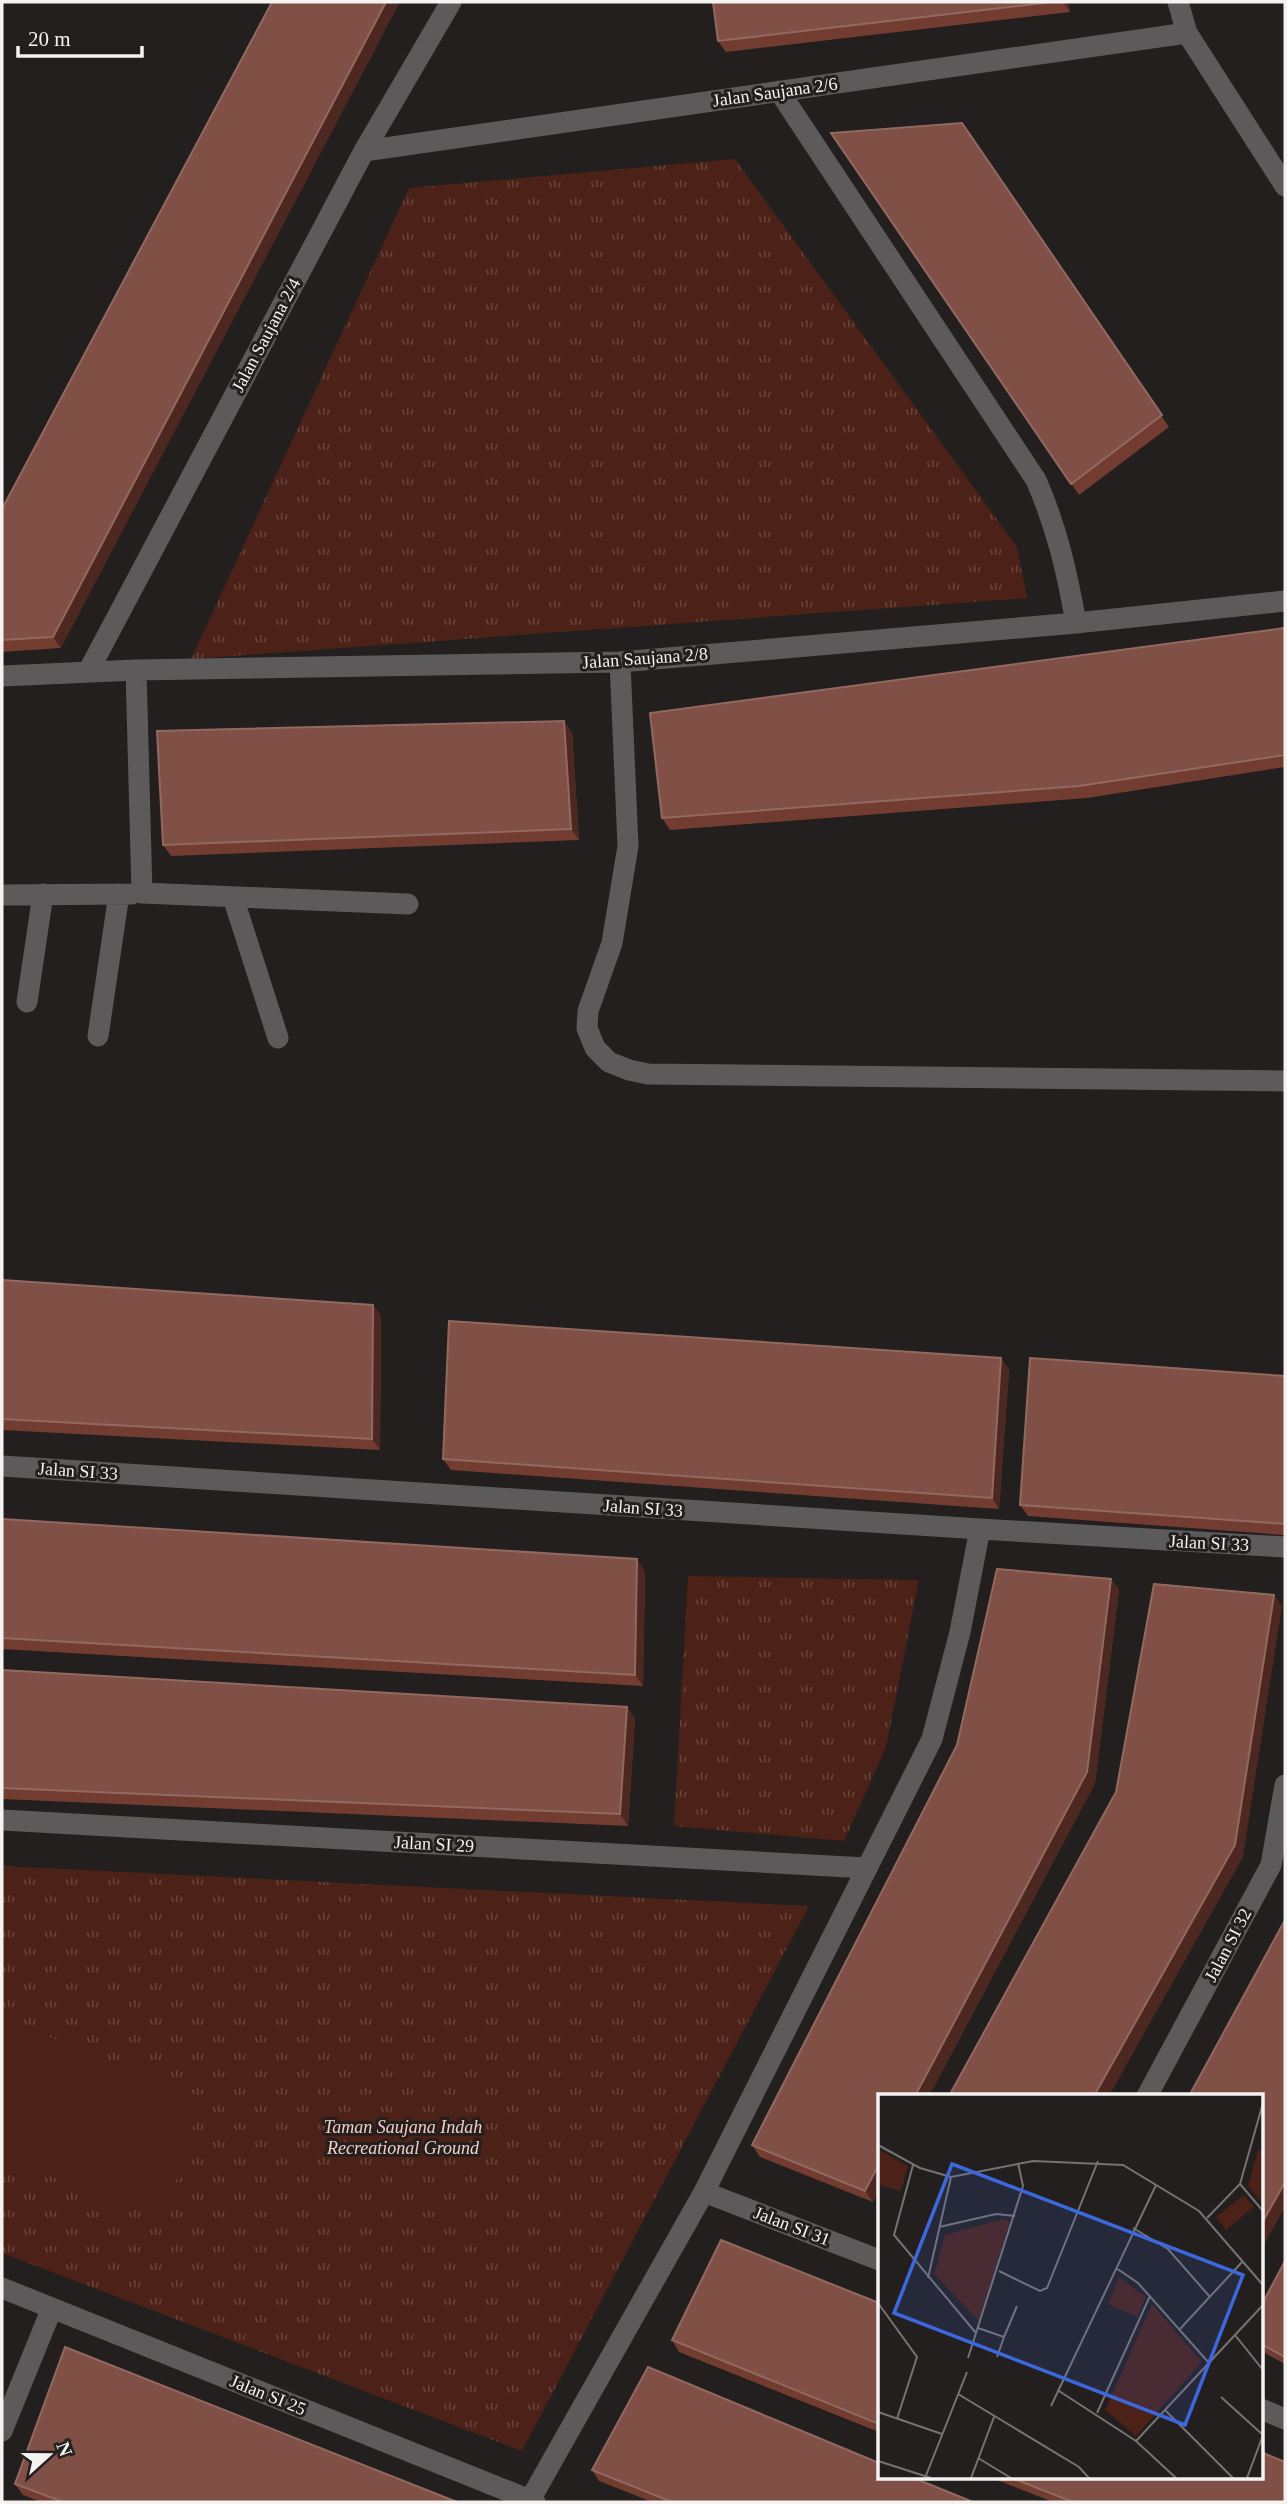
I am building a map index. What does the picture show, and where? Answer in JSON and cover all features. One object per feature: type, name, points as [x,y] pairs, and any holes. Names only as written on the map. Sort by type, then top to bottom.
[{"type":"street","name":"Jalan Saujana 2/4","points":[[88,672],[364,150],[451,2]]},
{"type":"street","points":[[1178,2],[1187,33],[1285,186]]},
{"type":"street","name":"Jalan Saujana 2/6","points":[[364,150],[1187,33]]},
{"type":"street","points":[[779,91],[1036,480],[1052,516],[1065,560],[1076,623]]},
{"type":"street","name":"Jalan Saujana 2/8","points":[[2,676],[136,670],[620,662],[1076,623],[1285,601]]},
{"type":"street","points":[[620,662],[628,846],[612,943],[588,1011],[587,1028],[595,1048],[609,1062],[648,1074],[1285,1081]]},
{"type":"street","points":[[136,670],[142,893]]},
{"type":"street","points":[[2,895],[142,893],[408,904]]},
{"type":"street","points":[[27,1002],[43,894]]},
{"type":"street","points":[[98,1036],[119,894]]},
{"type":"street","points":[[233,897],[278,1038]]},
{"type":"street","name":"Jalan SI 33","points":[[2,1466],[980,1530],[1285,1547]]},
{"type":"street","points":[[532,2501],[704,2192],[932,1740],[960,1632],[980,1530]]},
{"type":"street","name":"Jalan SI 32","points":[[1147,2094],[1272,1865],[1285,1785]]},
{"type":"street","name":"Jalan SI 29","points":[[2,1820],[866,1868]]},
{"type":"street","name":"Jalan SI 31","points":[[704,2192],[878,2260]]},
{"type":"street","name":"Jalan SI 25","points":[[2,2288],[532,2501]]},
{"type":"street","points":[[2,2431],[52,2308]]},
{"type":"street","points":[[1262,2409],[1285,2419]]},
{"type":"green space","points":[[735,159],[1017,547],[1027,598],[191,659],[409,188]]},
{"type":"green space","points":[[688,1576],[919,1580],[886,1747],[844,1841],[674,1826]]},
{"type":"green space","name":"Taman Saujana Indah Recreational Ground","points":[[2,1866],[809,1906],[522,2451],[2,2253]]},
{"type":"green space","points":[[2,2018],[202,2097],[164,2221],[2,2157]]},
{"type":"building","points":[[272,2],[386,2],[53,637],[2,640],[2,509]]},
{"type":"building","points":[[713,2],[1052,2],[718,41]]},
{"type":"building","points":[[962,123],[1162,415],[1071,484],[831,133]]},
{"type":"building","points":[[1285,628],[1285,755],[1079,786],[662,818],[650,713]]},
{"type":"building","points":[[564,721],[571,829],[163,845],[157,731]]},
{"type":"building","points":[[2,1280],[373,1305],[372,1439],[2,1419]]},
{"type":"building","points":[[449,1321],[1001,1358],[992,1498],[443,1459]]},
{"type":"building","points":[[1030,1358],[1285,1376],[1285,1524],[1020,1505]]},
{"type":"building","points":[[2,1519],[637,1559],[635,1675],[2,1638]]},
{"type":"building","points":[[997,1569],[1111,1579],[1087,1772],[916,2094],[878,2094],[878,2166],[865,2191],[752,2145],[957,1745]]},
{"type":"building","points":[[1154,1584],[1274,1595],[1235,1845],[1095,2094],[950,2094],[1116,1792]]},
{"type":"building","points":[[2,1670],[627,1707],[620,1814],[2,1788]]},
{"type":"building","points":[[1285,1920],[1285,2182],[1262,2223],[1262,2094],[1190,2094]]},
{"type":"building","points":[[721,2240],[878,2303],[878,2424],[672,2340]]},
{"type":"building","points":[[1285,2261],[1285,2357],[1262,2345],[1262,2304]]},
{"type":"building","points":[[65,2347],[457,2502],[63,2502],[15,2484]]},
{"type":"building","points":[[648,2367],[878,2463],[878,2480],[919,2480],[973,2502],[672,2502],[592,2470]]},
{"type":"building","points":[[1262,2452],[1285,2462],[1285,2502],[1073,2502],[1017,2480],[1262,2480]]}]
